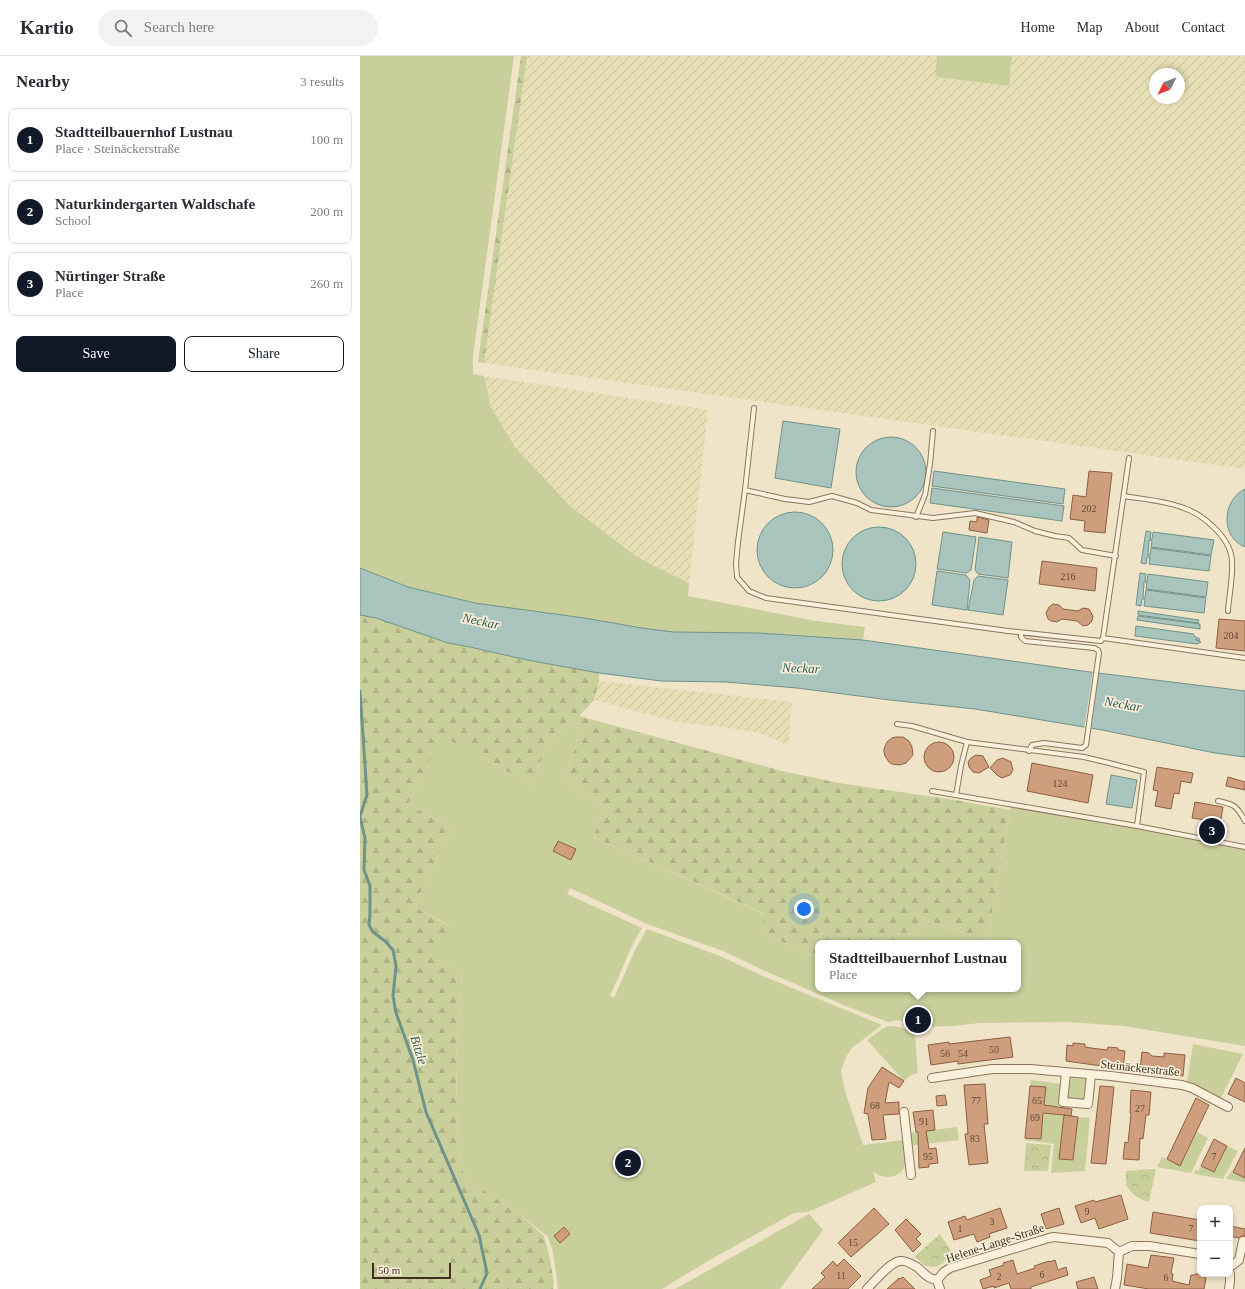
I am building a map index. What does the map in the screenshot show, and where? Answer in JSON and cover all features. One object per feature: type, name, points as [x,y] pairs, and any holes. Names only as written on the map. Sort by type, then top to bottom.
[{"type":"street","name":"Steinäckerstraße","points":[[932,1078],[997,1069],[1030,1069],[1111,1076],[1182,1085],[1192,1088],[1228,1107]]},
{"type":"street","name":"Steinäckerstraße","points":[[1066,1072],[1063,1102],[1088,1104],[1091,1075]]},
{"type":"street","points":[[904,1112],[911,1175]]},
{"type":"street","name":"Helene-Lange-Straße","points":[[937,1280],[944,1272],[953,1267],[1054,1237],[1108,1243],[1118,1252]]},
{"type":"street","points":[[1233,1265],[1239,1260],[1243,1241]]},
{"type":"street","points":[[1115,1289],[1118,1252],[1132,1246],[1143,1246],[1197,1254]]},
{"type":"street","points":[[867,1289],[892,1264],[900,1261],[909,1263],[927,1277],[932,1280],[937,1280],[940,1289]]},
{"type":"street","points":[[1229,1289],[1230,1277]]},
{"type":"lane","points":[[754,408],[736,563],[737,577],[749,590],[766,598],[1021,633],[1101,641],[1103,638],[1245,658]]},
{"type":"lane","points":[[916,517],[925,495],[930,464],[932,432]]},
{"type":"lane","points":[[1103,638],[1129,458]]},
{"type":"lane","points":[[745,490],[785,499],[809,502],[832,496],[857,503],[870,510],[916,517],[933,518],[976,513],[1014,522],[1035,531],[1069,538],[1082,550],[1116,556]]},
{"type":"lane","points":[[1124,496],[1153,500],[1184,508],[1201,517],[1215,529],[1227,543],[1232,561],[1228,611]]},
{"type":"lane","points":[[1021,633],[1021,637],[1025,640],[1094,648],[1098,650],[1099,653],[1086,744],[1082,748],[1044,743],[1032,745],[1029,750]]},
{"type":"lane","points":[[897,724],[912,726],[967,742],[1084,757],[1144,772],[1137,826]]},
{"type":"lane","points":[[956,795],[967,742]]},
{"type":"lane","points":[[932,791],[1137,826],[1245,847]]},
{"type":"lane","points":[[1218,801],[1230,803],[1242,814],[1245,820]]},
{"type":"shaded area","points":[[527,56],[937,56],[935,77],[1009,86],[1012,56],[1245,56],[1245,469],[484,363]]},
{"type":"shaded area","points":[[484,376],[708,410],[689,583],[637,557],[568,504],[515,447],[491,407]]},
{"type":"shaded area","points":[[599,681],[792,702],[788,745],[760,733],[677,722],[594,700]]},
{"type":"green space","points":[[360,56],[514,56],[473,356],[473,374],[484,376],[491,407],[515,447],[568,504],[637,557],[689,583],[688,596],[816,621],[865,627],[863,640],[759,633],[673,632],[642,628],[584,618],[475,603],[408,587],[360,568]]},
{"type":"green space","points":[[521,56],[527,56],[484,363],[478,362]]},
{"type":"green space","points":[[937,56],[1012,56],[1009,86],[935,77]]},
{"type":"green space","points":[[360,615],[376,618],[448,643],[527,660],[599,673],[599,681],[594,700],[579,716],[782,771],[839,783],[955,800],[1010,810],[987,940],[922,919],[912,940],[815,940],[815,956],[760,933],[765,914],[593,837],[605,807],[565,781],[581,729],[568,723],[547,742],[533,785],[442,736],[408,804],[451,828],[414,907],[450,926],[435,959],[462,972],[456,1062],[458,1150],[465,1178],[518,1213],[544,1236],[554,1283],[553,1289],[360,1289]]},
{"type":"green space","points":[[568,723],[581,729],[565,781],[605,807],[593,837],[766,915],[760,933],[815,956],[815,992],[1021,992],[1021,940],[987,940],[1011,805],[1245,847],[1245,1046],[1124,1026],[1066,1022],[980,1023],[923,1027],[900,1020],[888,1022],[848,1007],[723,951],[647,924],[570,888],[567,894],[642,928],[632,946],[610,996],[614,998],[635,950],[647,929],[720,956],[763,976],[882,1025],[852,1048],[846,1057],[841,1071],[845,1091],[863,1145],[903,1140],[906,1160],[903,1170],[899,1174],[885,1177],[876,1174],[873,1171],[876,1182],[808,1212],[794,1213],[708,1261],[662,1289],[558,1289],[553,1252],[548,1237],[518,1213],[465,1178],[458,1150],[456,1062],[462,972],[434,959],[449,925],[414,907],[451,828],[408,804],[442,735],[533,785],[547,742]]},
{"type":"green space","points":[[922,919],[987,940],[912,940]]},
{"type":"green space","points":[[888,1026],[903,1028],[915,1036],[918,1073],[911,1075],[904,1081],[867,1040]]},
{"type":"green space","points":[[1193,1044],[1243,1054],[1221,1098],[1187,1082]]},
{"type":"green space","points":[[1070,1078],[1087,1079],[1085,1099],[1068,1098]]},
{"type":"green space","points":[[1031,1080],[1061,1084],[1057,1114],[1064,1115],[1059,1159],[1073,1160],[1078,1117],[1090,1118],[1085,1171],[1051,1173],[1054,1144],[1024,1140],[1025,1138],[1041,1139],[1046,1088],[1030,1086]]},
{"type":"green space","points":[[957,1127],[959,1140],[908,1146],[907,1133]]},
{"type":"green space","points":[[1197,1132],[1208,1138],[1191,1173],[1157,1167],[1162,1157],[1180,1165]]},
{"type":"green space","points":[[1026,1143],[1051,1145],[1048,1171],[1024,1171]]},
{"type":"green space","points":[[1227,1146],[1238,1151],[1223,1179],[1194,1174],[1195,1170],[1198,1171],[1201,1166],[1214,1172]]},
{"type":"green space","points":[[1156,1169],[1149,1202],[1133,1194],[1126,1185],[1126,1171]]},
{"type":"green space","points":[[1231,1171],[1245,1178],[1245,1182],[1226,1179]]},
{"type":"green space","points":[[809,1214],[823,1230],[780,1289],[675,1289]]},
{"type":"green space","points":[[940,1234],[951,1251],[950,1255],[938,1266],[929,1267],[921,1263],[915,1256]]},
{"type":"water","points":[[783,421],[840,429],[831,488],[775,478]]},
{"type":"water","points":[[884,437],[898,437],[911,443],[920,452],[924,458],[926,472],[924,486],[916,497],[905,505],[898,507],[884,507],[877,505],[866,497],[858,486],[856,479],[856,465],[858,458],[866,447],[877,439]]},
{"type":"water","points":[[934,471],[1065,489],[1063,504],[932,486]]},
{"type":"water","points":[[932,488],[1064,506],[1062,521],[930,503]]},
{"type":"water","points":[[1245,489],[1245,547],[1237,542],[1231,535],[1227,518],[1228,510],[1232,501],[1237,494]]},
{"type":"water","points":[[788,512],[802,512],[816,518],[827,529],[833,543],[833,557],[830,565],[822,577],[816,582],[802,588],[788,588],[774,582],[763,571],[757,557],[757,543],[763,529],[774,518]]},
{"type":"water","points":[[872,527],[886,527],[893,529],[906,537],[914,550],[916,564],[914,578],[906,591],[893,599],[886,601],[872,601],[865,599],[852,591],[844,578],[842,571],[842,557],[844,550],[852,537],[865,529]]},
{"type":"water","points":[[1146,531],[1151,532],[1150,539],[1152,539],[1153,532],[1214,540],[1211,555],[1151,547],[1152,541],[1149,540],[1148,555],[1150,555],[1151,548],[1211,556],[1209,571],[1149,564],[1150,557],[1147,557],[1146,564],[1141,563]]},
{"type":"water","points":[[943,532],[976,537],[971,570],[967,573],[937,569]]},
{"type":"water","points":[[979,537],[1012,542],[1008,578],[978,574],[975,570]]},
{"type":"water","name":"Neckar","points":[[360,568],[408,587],[475,603],[584,618],[642,628],[673,632],[759,633],[863,640],[1090,672],[1245,691],[1245,757],[1215,753],[1102,730],[975,709],[797,688],[726,682],[661,681],[599,673],[527,660],[448,643],[376,618],[360,615]]},
{"type":"water","points":[[937,571],[966,575],[970,580],[967,610],[932,605]]},
{"type":"water","points":[[1140,573],[1146,574],[1145,580],[1147,581],[1148,574],[1208,582],[1206,597],[1146,589],[1147,582],[1144,582],[1143,597],[1145,597],[1146,590],[1206,598],[1204,613],[1144,606],[1145,599],[1142,599],[1141,606],[1136,605]]},
{"type":"water","points":[[978,576],[1008,580],[1003,615],[968,610],[974,580]]},
{"type":"water","points":[[1138,611],[1199,620],[1198,623],[1138,615]]},
{"type":"water","points":[[1138,616],[1200,624],[1200,629],[1137,620]]},
{"type":"water","points":[[1136,626],[1194,634],[1194,636],[1200,639],[1199,641],[1201,642],[1197,644],[1135,636]]},
{"type":"water","points":[[1111,775],[1137,780],[1132,808],[1106,804]]},
{"type":"pier","points":[[1093,670],[1099,671],[1091,731],[1084,730]]},
{"type":"building","points":[[1089,471],[1112,473],[1105,533],[1084,531],[1085,521],[1070,519],[1073,495],[1086,497]]},
{"type":"building","points":[[977,517],[989,520],[987,533],[969,530],[970,521],[977,522]]},
{"type":"building","points":[[1042,561],[1097,568],[1095,591],[1039,584]]},
{"type":"building","points":[[1053,604],[1059,605],[1063,609],[1078,611],[1083,608],[1089,609],[1093,616],[1092,621],[1088,625],[1083,626],[1077,621],[1062,619],[1057,622],[1051,621],[1048,619],[1046,613],[1049,607]]},
{"type":"building","points":[[1219,619],[1245,621],[1245,651],[1216,648]]},
{"type":"building","points":[[896,737],[903,737],[909,741],[912,747],[913,755],[906,763],[899,765],[889,762],[884,752],[887,742]]},
{"type":"building","points":[[939,742],[950,746],[954,757],[950,768],[939,772],[928,768],[924,757],[928,746]]},
{"type":"building","points":[[976,755],[983,756],[989,767],[979,773],[973,772],[969,767],[968,762]]},
{"type":"building","points":[[1003,758],[1011,762],[1013,770],[1010,775],[1002,778],[990,768],[997,760]]},
{"type":"building","points":[[1032,763],[1093,775],[1088,803],[1027,791]]},
{"type":"building","points":[[1157,767],[1193,773],[1191,783],[1181,781],[1179,794],[1174,793],[1171,809],[1155,806],[1158,791],[1153,790]]},
{"type":"building","points":[[1228,777],[1245,782],[1245,790],[1226,786]]},
{"type":"building","points":[[1195,802],[1223,807],[1221,819],[1218,818],[1217,822],[1192,818]]},
{"type":"building","points":[[558,841],[576,849],[571,860],[553,851]]},
{"type":"building","points":[[1010,1037],[1013,1057],[958,1064],[958,1061],[931,1065],[928,1045]]},
{"type":"building","points":[[1073,1043],[1085,1044],[1085,1047],[1091,1048],[1107,1050],[1108,1047],[1118,1048],[1118,1050],[1125,1051],[1123,1069],[1066,1061],[1067,1045],[1073,1046]]},
{"type":"building","points":[[1142,1052],[1149,1053],[1152,1056],[1164,1057],[1164,1053],[1185,1055],[1183,1076],[1140,1070]]},
{"type":"building","points":[[882,1067],[904,1081],[899,1088],[889,1082],[885,1103],[899,1102],[899,1114],[883,1115],[886,1139],[872,1140],[868,1114],[864,1113],[868,1088]]},
{"type":"building","points":[[1236,1078],[1245,1083],[1245,1102],[1228,1094]]},
{"type":"building","points":[[985,1084],[988,1124],[984,1124],[988,1163],[969,1165],[965,1134],[968,1134],[964,1085]]},
{"type":"building","points":[[1030,1086],[1046,1087],[1044,1105],[1072,1109],[1071,1116],[1078,1117],[1073,1160],[1059,1159],[1064,1115],[1043,1113],[1041,1139],[1025,1138]]},
{"type":"building","points":[[1100,1086],[1114,1087],[1106,1164],[1091,1163]]},
{"type":"building","points":[[1131,1090],[1151,1092],[1149,1115],[1146,1115],[1143,1139],[1140,1138],[1139,1160],[1123,1159],[1125,1142],[1128,1143],[1131,1114]]},
{"type":"building","points":[[945,1095],[947,1105],[937,1106],[936,1096]]},
{"type":"building","points":[[1196,1098],[1209,1105],[1180,1166],[1167,1159]]},
{"type":"building","points":[[933,1110],[935,1130],[926,1131],[929,1149],[936,1148],[938,1163],[929,1164],[929,1167],[919,1168],[918,1132],[916,1132],[913,1112]]},
{"type":"building","points":[[1214,1139],[1227,1146],[1214,1172],[1201,1166]]},
{"type":"building","points":[[1245,1148],[1245,1178],[1233,1172]]},
{"type":"building","points":[[629,1152],[639,1165],[631,1172],[621,1159]]},
{"type":"building","points":[[1121,1195],[1128,1219],[1099,1229],[1095,1218],[1081,1223],[1075,1206],[1094,1200],[1095,1202]]},
{"type":"building","points":[[874,1208],[889,1224],[851,1257],[838,1243]]},
{"type":"building","points":[[1000,1208],[1007,1228],[989,1234],[990,1237],[977,1242],[974,1234],[954,1240],[948,1222],[965,1216],[967,1220]]},
{"type":"building","points":[[1059,1208],[1064,1224],[1046,1229],[1041,1214]]},
{"type":"building","points":[[1153,1212],[1197,1219],[1197,1241],[1150,1233]]},
{"type":"building","points":[[906,1219],[921,1234],[916,1239],[921,1244],[913,1252],[895,1230]]},
{"type":"building","points":[[564,1227],[570,1234],[560,1243],[554,1236]]},
{"type":"building","points":[[1233,1227],[1245,1229],[1245,1236],[1239,1238],[1233,1237]]},
{"type":"building","points":[[1151,1255],[1174,1258],[1171,1273],[1173,1274],[1172,1281],[1189,1285],[1191,1275],[1197,1274],[1197,1277],[1206,1278],[1204,1289],[1149,1289],[1124,1285],[1127,1264],[1148,1268]]},
{"type":"building","points":[[844,1259],[861,1276],[848,1289],[812,1289],[825,1277],[821,1273],[833,1261],[837,1266]]},
{"type":"building","points":[[1013,1260],[1017,1274],[1035,1268],[1034,1266],[1055,1260],[1058,1270],[1066,1267],[1068,1275],[1031,1287],[1031,1289],[1011,1289],[1009,1283],[994,1288],[994,1286],[983,1289],[980,1280],[991,1276],[989,1270]]},
{"type":"building","points":[[903,1277],[915,1289],[887,1289],[899,1278],[900,1279]]},
{"type":"building","points":[[1094,1277],[1098,1289],[1078,1289],[1076,1282]]},
{"type":"waterway","name":"Bitzle","points":[[360,691],[367,795],[360,816]]},
{"type":"waterway","name":"Bitzle","points":[[360,817],[365,838],[364,870],[370,886],[369,925],[373,932],[385,941],[393,950],[396,966],[393,996],[396,1013],[413,1060],[426,1112],[479,1235],[487,1273],[480,1289]]},
{"type":"place","name":"Nürtinger Straße","points":[[1212,831]]},
{"type":"place","name":"Stadtteilbauernhof Lustnau","points":[[918,1020]]},
{"type":"place","name":"Naturkindergarten Waldschafe","points":[[628,1163]]}]
